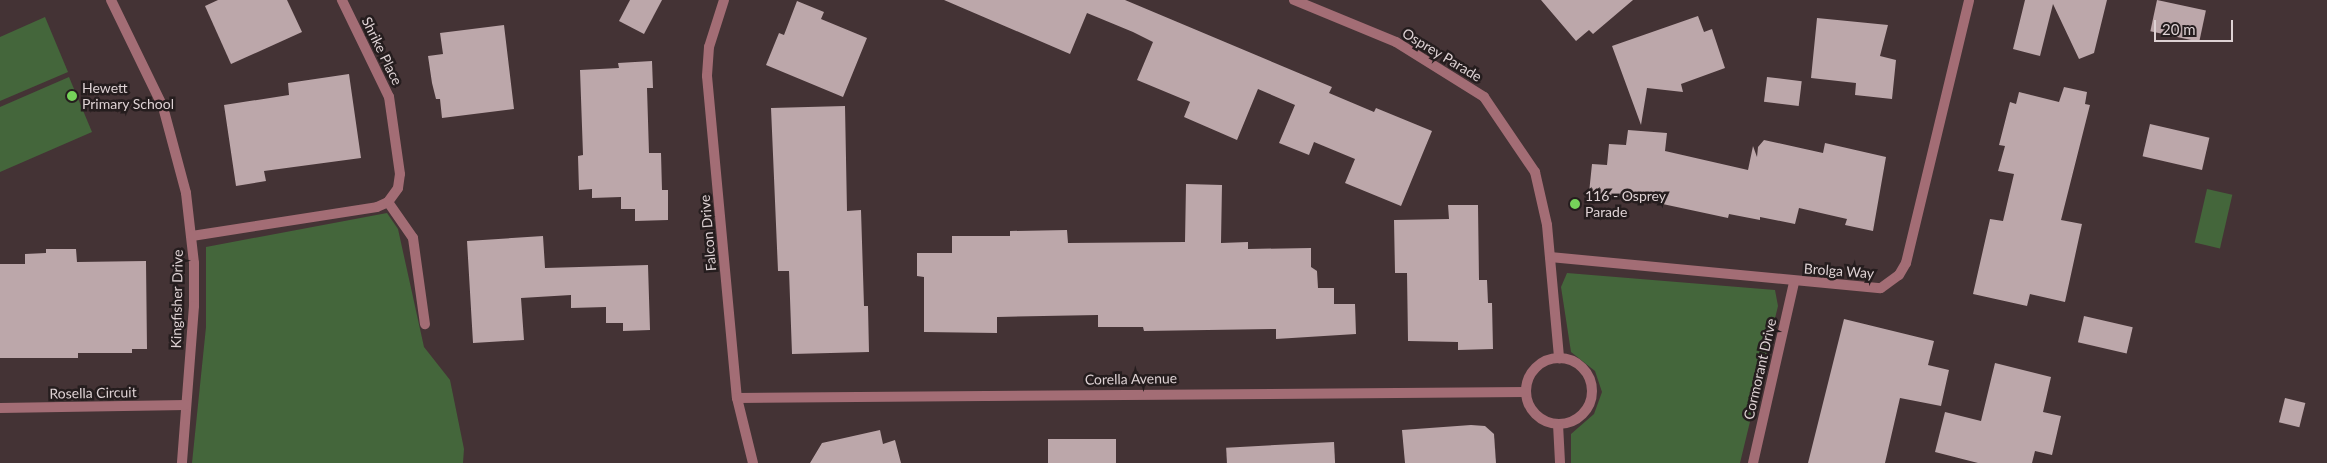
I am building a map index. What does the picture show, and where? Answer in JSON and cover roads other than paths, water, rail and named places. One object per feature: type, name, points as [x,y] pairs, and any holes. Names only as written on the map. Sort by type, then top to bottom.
[{"type":"street","name":"Kingfisher Drive","points":[[111,0],[163,107],[186,193],[192,236],[194,306],[182,463]]},
{"type":"street","name":"Shrike Place","points":[[342,0],[389,96],[400,174],[398,188],[388,202]]},
{"type":"street","name":"Falcon Drive","points":[[724,0],[709,47],[707,76],[737,398],[753,463]]},
{"type":"street","name":"Osprey Parade","points":[[1294,0],[1396,42],[1484,97],[1534,172],[1547,224],[1559,358]]},
{"type":"street","name":"Brolga Way","points":[[1550,257],[1794,282],[1881,288],[1899,274],[1906,263],[1969,0]]},
{"type":"street","points":[[192,236],[353,212],[388,202],[413,238],[424,324]]},
{"type":"street","name":"Cormorant Drive","points":[[1753,463],[1794,282]]},
{"type":"street","points":[[1559,358],[1572,360],[1583,368],[1592,392],[1589,405],[1582,415],[1570,422],[1558,424],[1536,414],[1528,404],[1526,392],[1528,381],[1540,364],[1559,358]]},
{"type":"street","name":"Corella Avenue","points":[[737,398],[1526,392]]},
{"type":"street","name":"Rosella Circuit","points":[[0,408],[186,405]]},
{"type":"street","points":[[1558,424],[1560,463]]},
{"type":"place","name":"Hewett Primary School","points":[[72,96]]},
{"type":"place","name":"116 - Osprey Parade","points":[[1575,204]]}]
